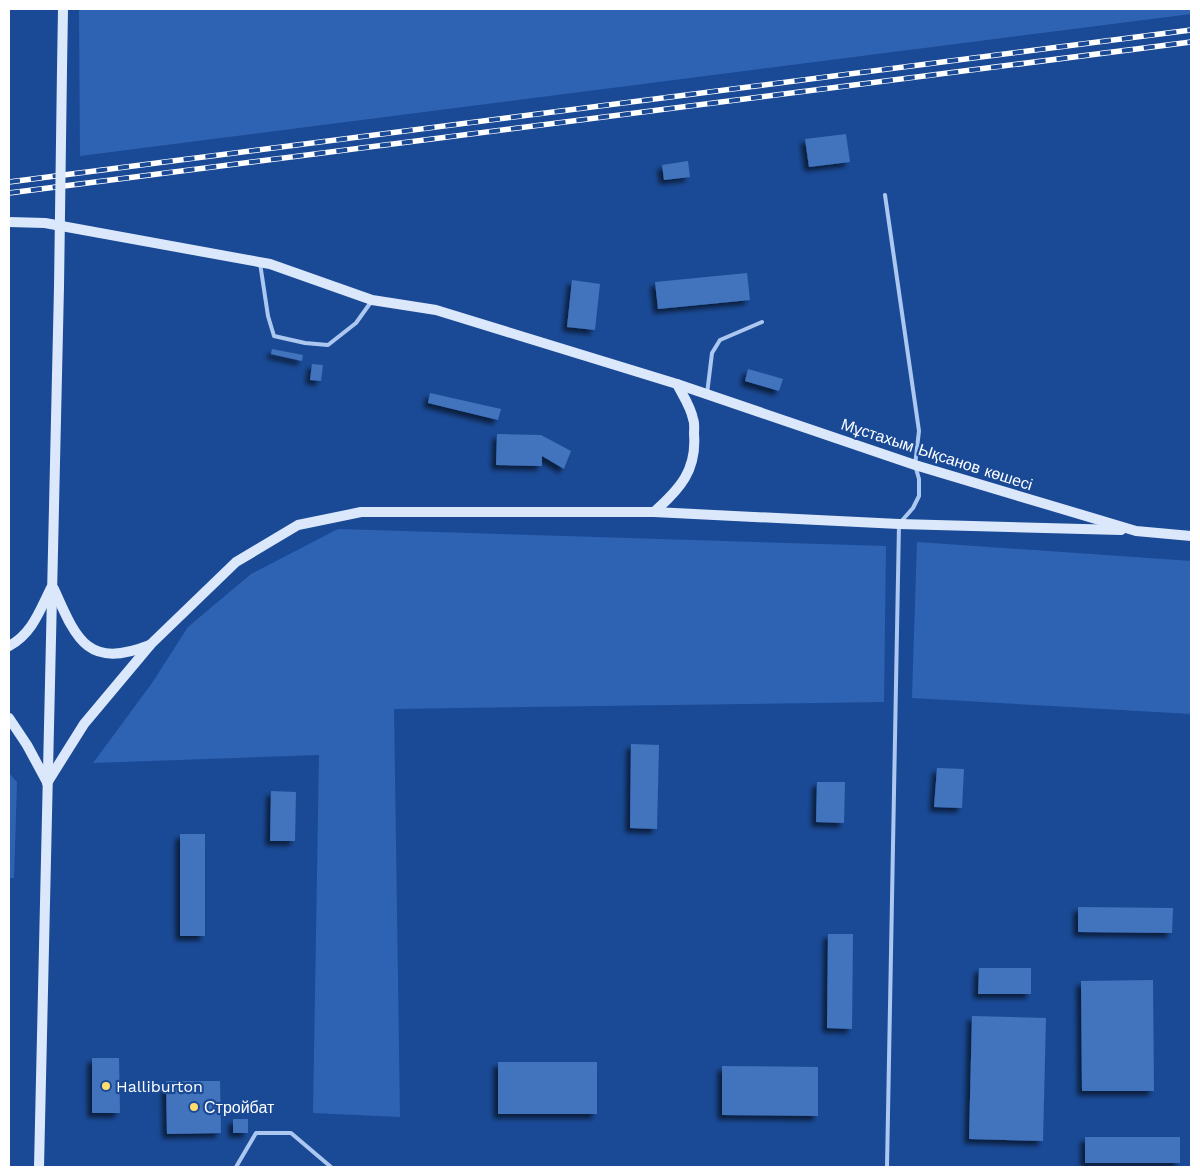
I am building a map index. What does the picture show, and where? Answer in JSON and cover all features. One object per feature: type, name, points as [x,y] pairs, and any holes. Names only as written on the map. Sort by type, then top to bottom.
[{"type":"main road","points":[[39,1167],[59,287],[63,9]]},
{"type":"main road","name":"Мұстахым Ықсанов көшесі","points":[[9,222],[45,223],[270,264],[372,300],[436,310],[677,384],[915,465],[1136,531],[1191,536]]},
{"type":"main road","points":[[654,512],[673,495],[692,465],[695,448],[693,418],[677,384]]},
{"type":"main road","points":[[47,783],[84,724],[151,644],[236,562],[298,526],[361,512],[654,512],[899,524],[1136,531]]},
{"type":"main road","points":[[52,585],[70,624],[79,638],[91,649],[116,655],[132,652],[151,644]]},
{"type":"main road","points":[[9,646],[26,633],[52,585]]},
{"type":"main road","points":[[9,718],[27,745],[47,783]]},
{"type":"lane","points":[[885,195],[919,431],[915,465],[919,479],[919,496],[913,508],[899,524],[887,1167]]},
{"type":"lane","points":[[260,262],[268,316],[274,336],[305,343],[328,345],[356,323],[372,300]]},
{"type":"lane","points":[[707,394],[712,353],[720,340],[762,322]]},
{"type":"lane","points":[[236,1167],[256,1133],[291,1133],[331,1167]]},
{"type":"shaded area","points":[[79,9],[1191,9],[1191,14],[80,156]]},
{"type":"shaded area","points":[[338,529],[886,546],[884,702],[394,709],[400,1117],[313,1113],[319,755],[93,763],[152,683],[188,627],[251,574]]},
{"type":"shaded area","points":[[917,542],[1191,561],[1191,714],[912,698]]},
{"type":"shaded area","points":[[9,773],[17,782],[14,878],[9,878]]},
{"type":"building","points":[[846,134],[850,162],[809,167],[805,139]]},
{"type":"building","points":[[688,161],[690,177],[664,180],[662,165]]},
{"type":"building","points":[[747,273],[750,300],[658,309],[655,282]]},
{"type":"building","points":[[572,280],[600,284],[595,330],[567,327]]},
{"type":"building","points":[[272,349],[303,355],[302,361],[271,354]]},
{"type":"building","points":[[312,364],[323,365],[321,381],[310,380]]},
{"type":"building","points":[[748,369],[783,379],[779,391],[745,381]]},
{"type":"building","points":[[430,393],[501,409],[498,420],[428,403]]},
{"type":"building","points":[[497,434],[541,435],[571,451],[564,469],[542,456],[542,466],[496,465]]},
{"type":"building","points":[[631,744],[659,745],[657,829],[630,828]]},
{"type":"building","points":[[937,768],[964,769],[962,808],[934,807]]},
{"type":"building","points":[[817,782],[845,782],[844,823],[816,822]]},
{"type":"building","points":[[271,791],[296,792],[295,841],[270,841]]},
{"type":"building","points":[[180,834],[205,834],[205,936],[180,936]]},
{"type":"building","points":[[1078,907],[1173,908],[1172,933],[1078,932]]},
{"type":"building","points":[[828,934],[853,934],[852,1029],[827,1028]]},
{"type":"building","points":[[979,968],[1031,968],[1031,994],[978,994]]},
{"type":"building","points":[[1153,980],[1154,1091],[1082,1091],[1081,981]]},
{"type":"building","points":[[972,1016],[1046,1018],[1043,1141],[969,1139]]},
{"type":"building","name":"Halliburton","points":[[92,1058],[119,1058],[120,1113],[92,1113]]},
{"type":"building","points":[[498,1062],[597,1062],[597,1114],[498,1114]]},
{"type":"building","points":[[722,1066],[818,1067],[818,1116],[722,1115]]},
{"type":"building","name":"Стройбат","points":[[166,1081],[220,1081],[221,1133],[167,1134]]},
{"type":"building","points":[[233,1119],[248,1119],[248,1133],[233,1133]]},
{"type":"building","points":[[1085,1137],[1180,1137],[1180,1163],[1085,1163]]},
{"type":"railway","points":[[9,182],[1191,30]]},
{"type":"railway","points":[[9,193],[1191,42]]},
{"type":"place","name":"Halliburton","points":[[106,1086]]},
{"type":"place","name":"Стройбат","points":[[194,1107]]}]
